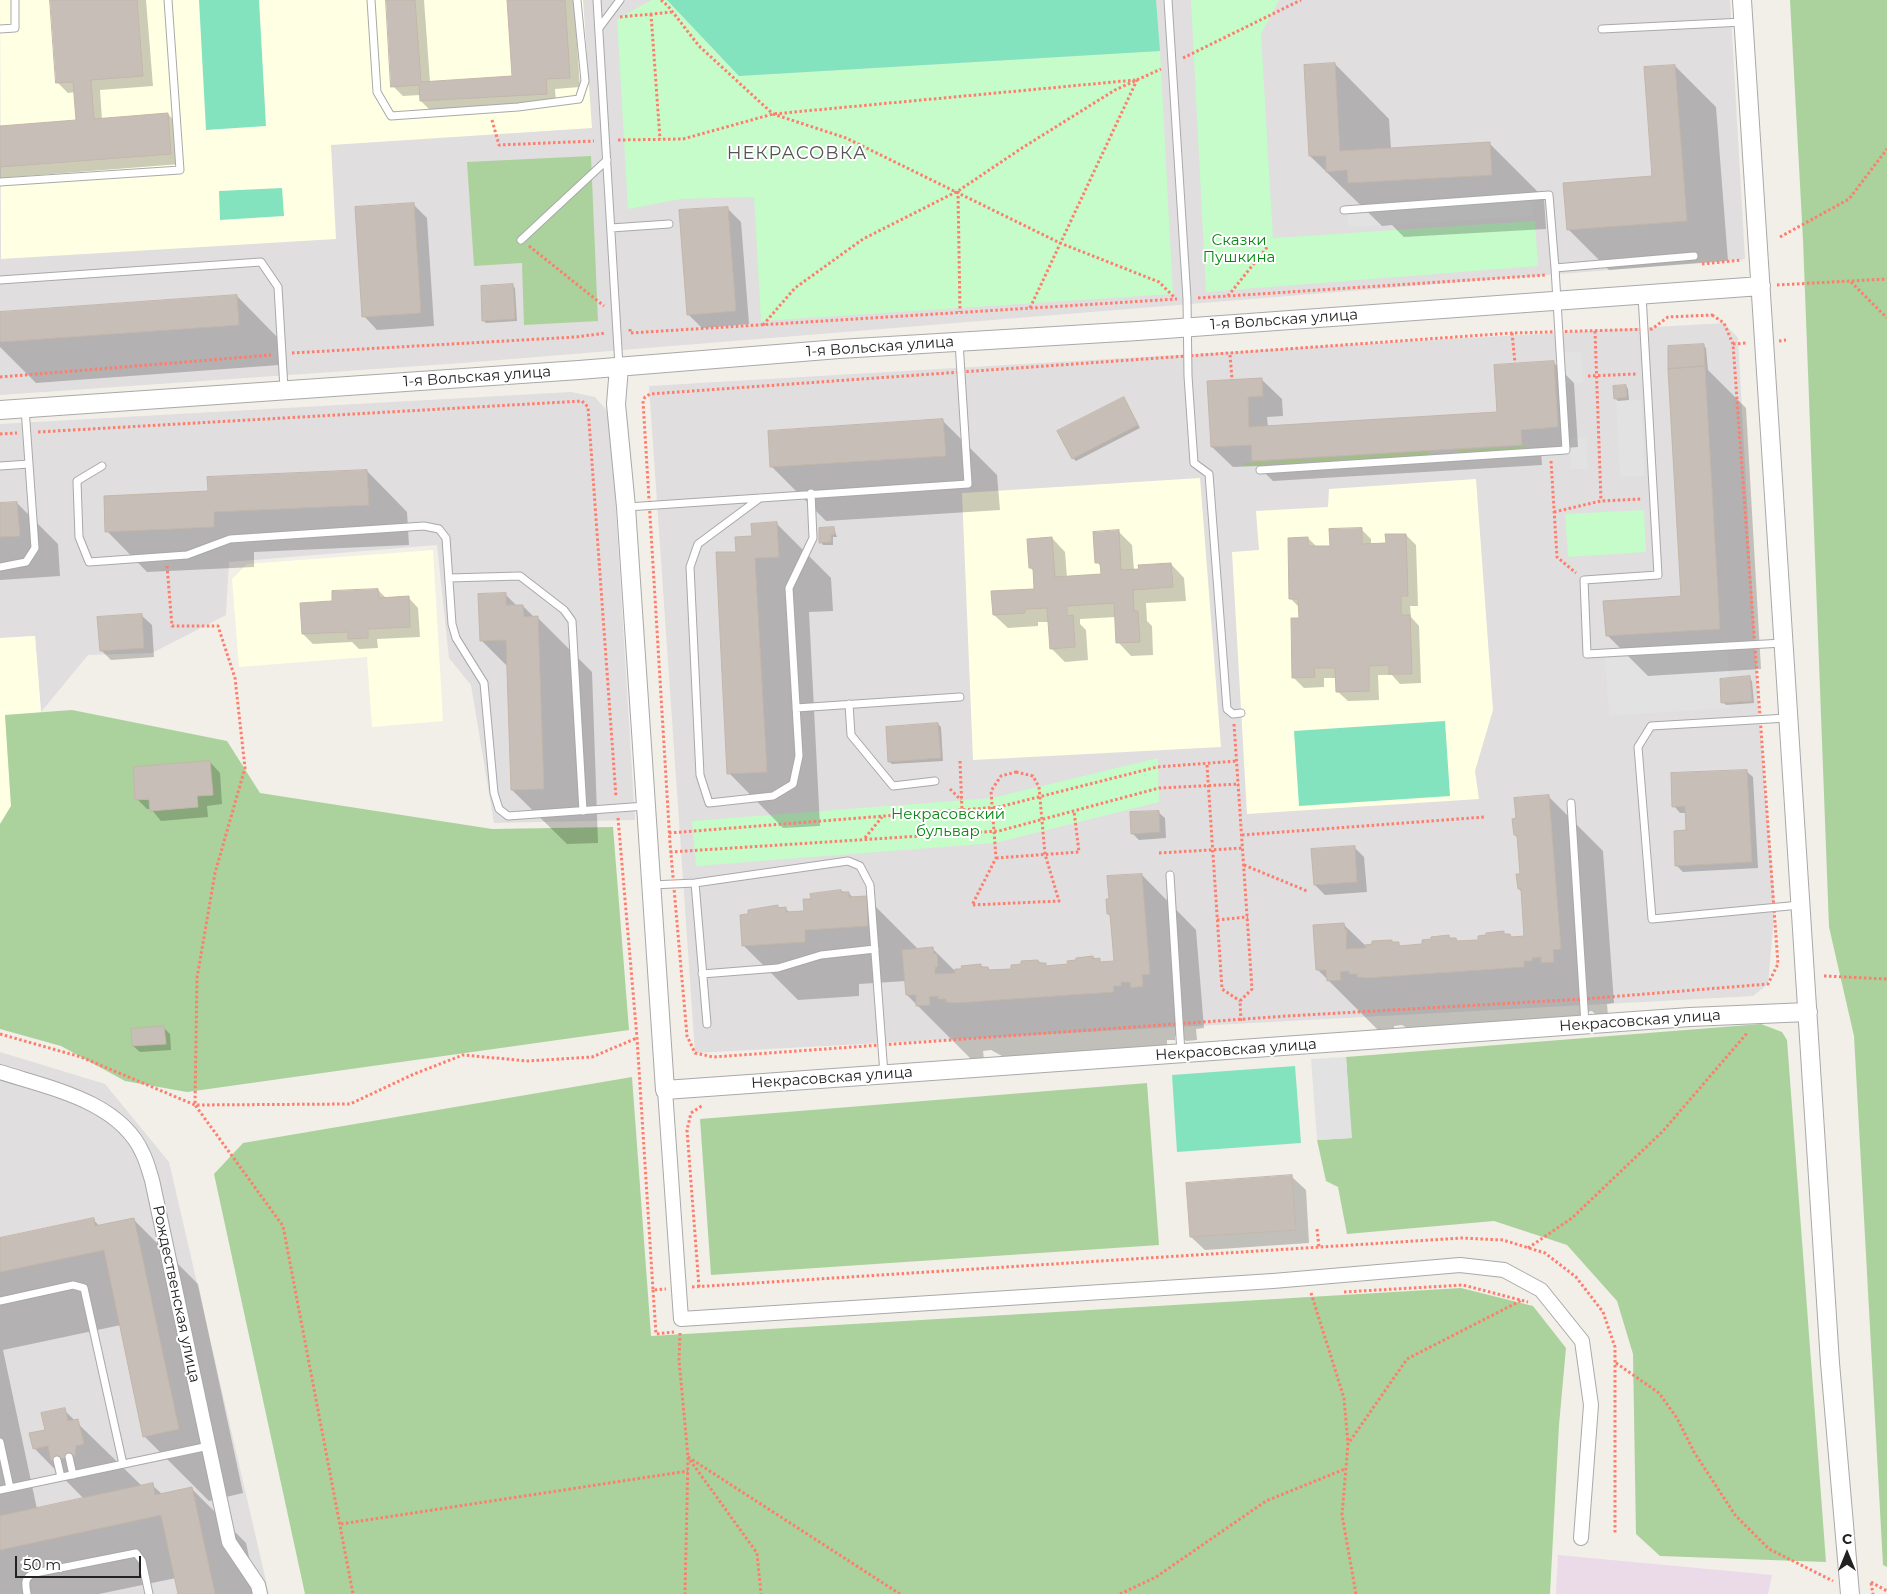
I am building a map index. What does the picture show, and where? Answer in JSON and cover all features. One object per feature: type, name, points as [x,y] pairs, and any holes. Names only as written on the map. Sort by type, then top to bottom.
[{"type":"street","points":[[1742,0],[1830,1363],[1850,1594]]},
{"type":"street","name":"1-я Вольская улица","points":[[0,410],[1761,286]]},
{"type":"street","points":[[619,367],[616,404],[626,507],[647,806],[680,1325],[1460,1265],[1504,1270],[1538,1297],[1582,1341],[1591,1405],[1581,1538]]},
{"type":"street","name":"Некрасовская улица","points":[[665,1090],[1761,1012],[1808,1012]]},
{"type":"street","name":"Рождественская улица","points":[[0,1072],[77,1097],[98,1108],[123,1126],[143,1153],[152,1180],[229,1542],[258,1585],[260,1594]]},
{"type":"lane","points":[[0,29],[15,28],[15,0]]},
{"type":"lane","points":[[0,182],[180,170],[168,0]]},
{"type":"lane","points":[[371,0],[377,92],[391,116],[488,109],[579,99],[585,82],[577,0]]},
{"type":"lane","points":[[597,0],[619,367]]},
{"type":"lane","points":[[599,28],[620,0]]},
{"type":"lane","points":[[1168,0],[1187,299],[1194,463],[1209,474],[1227,709],[1237,714]]},
{"type":"lane","points":[[1602,29],[1744,22]]},
{"type":"lane","points":[[521,240],[607,160]]},
{"type":"lane","points":[[1260,470],[1566,450],[1549,195],[1344,210]]},
{"type":"lane","points":[[611,228],[669,224]]},
{"type":"lane","points":[[1555,271],[1694,256]]},
{"type":"lane","points":[[0,280],[261,262],[278,287],[284,390]]},
{"type":"lane","points":[[1642,295],[1658,575],[1584,580],[1587,654],[1783,643]]},
{"type":"lane","points":[[626,507],[811,493],[968,484],[959,342]]},
{"type":"lane","points":[[0,567],[26,562],[35,548],[25,408]]},
{"type":"lane","points":[[0,466],[29,464]]},
{"type":"lane","points":[[102,466],[77,481],[78,537],[90,562],[187,555],[230,539],[424,526],[439,529],[446,538],[452,624],[456,638],[484,682],[494,793],[498,808],[508,816],[647,806]]},
{"type":"lane","points":[[760,498],[698,544],[690,568],[700,775],[709,803],[773,796],[793,784],[799,756],[789,588],[813,538],[811,493]]},
{"type":"lane","points":[[449,578],[520,576],[564,610],[572,621],[583,811]]},
{"type":"lane","points":[[796,708],[960,697]]},
{"type":"lane","points":[[849,704],[851,735],[893,786],[935,781]]},
{"type":"lane","points":[[1787,718],[1651,726],[1638,746],[1652,919],[1800,905]]},
{"type":"lane","points":[[1571,803],[1585,1025]]},
{"type":"lane","points":[[652,885],[695,883],[848,861],[860,866],[870,885],[884,1075]]},
{"type":"lane","points":[[1170,875],[1181,1054]]},
{"type":"lane","points":[[695,883],[706,1024]]},
{"type":"lane","points":[[702,974],[778,968],[821,955],[875,949]]},
{"type":"lane","points":[[0,1301],[73,1285],[84,1288],[123,1464]]},
{"type":"lane","points":[[0,1442],[10,1488]]},
{"type":"lane","points":[[0,1490],[208,1446]]},
{"type":"lane","points":[[69,1457],[73,1475]]},
{"type":"lane","points":[[57,1460],[61,1477]]},
{"type":"lane","points":[[27,1594],[25,1580],[28,1576],[35,1573],[136,1553],[142,1562],[149,1594]]},
{"type":"path","points":[[661,0],[673,12],[699,46],[773,114],[846,138],[958,191],[1060,243],[1159,282],[1175,299]]},
{"type":"path","points":[[763,325],[795,288],[863,240],[958,191],[1037,138],[1115,90],[1301,0]]},
{"type":"path","points":[[611,18],[673,12]]},
{"type":"path","points":[[651,14],[660,139]]},
{"type":"path","points":[[618,140],[683,139],[773,114],[1138,79]]},
{"type":"path","points":[[1030,308],[1138,79]]},
{"type":"path","points":[[488,109],[499,145],[600,141]]},
{"type":"path","points":[[1780,237],[1849,199],[1887,149]]},
{"type":"path","points":[[958,191],[960,312]]},
{"type":"path","points":[[521,240],[604,306],[618,334]]},
{"type":"path","points":[[1227,297],[1268,246]]},
{"type":"path","points":[[1700,264],[1710,264]]},
{"type":"path","points":[[630,333],[1227,297],[1555,271]]},
{"type":"path","points":[[1761,286],[1887,279]]},
{"type":"path","points":[[1851,282],[1887,318]]},
{"type":"path","points":[[1712,315],[1724,323]]},
{"type":"path","points":[[1595,332],[1601,501]]},
{"type":"path","points":[[1512,334],[1515,364]]},
{"type":"path","points":[[576,337],[606,335]]},
{"type":"path","points":[[1230,355],[1232,380]]},
{"type":"path","points":[[1588,376],[1646,374]]},
{"type":"path","points":[[645,397],[643,401],[670,852],[687,1036],[695,1053],[713,1057],[1584,999],[1768,984]]},
{"type":"path","points":[[0,434],[582,401],[588,407],[617,808],[637,1038],[656,1334],[680,1325]]},
{"type":"path","points":[[1551,451],[1557,557],[1584,580]]},
{"type":"path","points":[[1554,512],[1601,501],[1654,499]]},
{"type":"path","points":[[166,556],[172,626],[218,626],[235,678],[245,768],[215,873],[197,978],[195,1106],[283,1226],[353,1594]]},
{"type":"path","points":[[1237,714],[1237,761],[1252,989],[1240,1001],[1241,1021]]},
{"type":"path","points":[[960,761],[962,810]]},
{"type":"path","points":[[669,833],[992,808],[1157,767],[1207,765],[1237,761]]},
{"type":"path","points":[[1207,765],[1222,989],[1240,1001]]},
{"type":"path","points":[[1016,772],[1032,776],[1039,787],[1045,854],[1060,901],[972,905],[996,858],[992,808],[992,791],[1001,776],[1016,772]]},
{"type":"path","points":[[670,852],[994,831],[1159,788],[1239,784]]},
{"type":"path","points":[[950,789],[961,800]]},
{"type":"path","points":[[996,858],[1079,852],[1074,811]]},
{"type":"path","points":[[865,838],[882,816]]},
{"type":"path","points":[[1242,836],[1485,817]]},
{"type":"path","points":[[1159,853],[1243,848]]},
{"type":"path","points":[[1244,865],[1307,891]]},
{"type":"path","points":[[1217,920],[1248,917]]},
{"type":"path","points":[[1824,976],[1887,979]]},
{"type":"path","points":[[1528,1248],[1572,1218],[1663,1131],[1741,1039],[1755,1026]]},
{"type":"path","points":[[0,1034],[81,1058],[195,1106],[350,1104],[414,1074],[463,1055],[528,1061],[592,1058],[637,1038]]},
{"type":"path","points":[[699,1287],[687,1130],[691,1113],[702,1105],[708,1104]]},
{"type":"path","points":[[1317,1230],[1319,1247]]},
{"type":"path","points":[[1307,1278],[1344,1398],[1348,1444],[1342,1515],[1356,1594]]},
{"type":"path","points":[[1340,1292],[1463,1285],[1522,1300],[1538,1297]]},
{"type":"path","points":[[653,1290],[679,1288]]},
{"type":"path","points":[[1302,1294],[1321,1293]]},
{"type":"path","points":[[1348,1444],[1407,1359],[1522,1300],[1538,1297]]},
{"type":"path","points":[[680,1325],[690,1331]]},
{"type":"path","points":[[680,1325],[679,1360],[688,1457],[685,1594]]},
{"type":"path","points":[[1615,1362],[1659,1393],[1677,1418],[1694,1452],[1735,1516],[1768,1549],[1836,1582]]},
{"type":"path","points":[[688,1457],[757,1553],[761,1594]]},
{"type":"path","points":[[688,1457],[900,1594]]},
{"type":"path","points":[[1120,1594],[1156,1578],[1266,1501],[1346,1469]]},
{"type":"path","points":[[341,1524],[688,1471]]},
{"type":"path","points":[[1873,1594],[1871,1582],[1887,1591]]},
{"type":"shaded area","points":[[0,0],[1730,0],[1745,259],[462,363],[0,395]]},
{"type":"shaded area","points":[[0,0],[583,0],[592,128],[331,145],[336,239],[1,259]]},
{"type":"shaded area","points":[[1532,194],[1533,216],[1348,227],[1347,205]]},
{"type":"shaded area","points":[[1724,323],[1738,338],[1759,719],[1775,906],[1768,984],[1753,996],[695,1053],[649,386]]},
{"type":"shaded area","points":[[1581,351],[1583,383],[1566,384],[1564,353]]},
{"type":"shaded area","points":[[571,392],[595,397],[610,414],[635,820],[494,823],[471,685],[449,658],[437,545],[229,562],[226,615],[152,653],[88,655],[41,712],[35,636],[0,638],[0,424]]},
{"type":"shaded area","points":[[1641,400],[1645,476],[1620,477],[1616,401]]},
{"type":"shaded area","points":[[1586,437],[1588,469],[1571,469],[1569,438]]},
{"type":"shaded area","points":[[1200,478],[1221,747],[973,760],[962,493]]},
{"type":"shaded area","points":[[1476,479],[1493,710],[1475,771],[1479,799],[1247,814],[1232,552],[1259,550],[1256,511],[1328,507],[1329,489]]},
{"type":"shaded area","points":[[433,550],[443,721],[372,727],[367,657],[239,667],[232,579],[247,564]]},
{"type":"shaded area","points":[[35,636],[41,712],[5,715],[11,806],[0,824],[0,638]]},
{"type":"shaded area","points":[[1727,649],[1731,708],[1609,716],[1605,658]]},
{"type":"shaded area","points":[[0,1052],[105,1084],[169,1162],[269,1594],[0,1594]]},
{"type":"shaded area","points":[[1346,1057],[1352,1138],[1317,1140],[1311,1059]]},
{"type":"shaded area","points":[[1558,1555],[1772,1575],[1768,1594],[1556,1594]]},
{"type":"green space","points":[[199,0],[259,0],[266,126],[206,130]]},
{"type":"green space","points":[[652,0],[667,0],[739,76],[1160,51],[1173,294],[761,321],[754,197],[681,199],[628,209],[617,19]]},
{"type":"green space","points":[[667,0],[1156,0],[1160,51],[739,76]]},
{"type":"green space","name":"Сказки Пушкина","points":[[1191,0],[1279,0],[1261,34],[1273,238],[1535,221],[1538,266],[1206,292]]},
{"type":"green space","points":[[1790,0],[1887,0],[1887,1567],[1883,1565],[1854,1036],[1829,927],[1803,240]]},
{"type":"green space","points":[[591,156],[598,321],[524,325],[522,263],[474,266],[467,162]]},
{"type":"green space","points":[[282,188],[284,216],[220,220],[219,191]]},
{"type":"green space","points":[[1525,446],[1525,449],[1458,453],[1458,450]]},
{"type":"green space","points":[[1429,451],[1429,455],[1243,466],[1243,463]]},
{"type":"green space","points":[[1644,510],[1646,552],[1568,557],[1565,514]]},
{"type":"green space","points":[[72,710],[227,741],[260,793],[492,829],[613,827],[629,1030],[187,1092],[125,1081],[61,1046],[0,1029],[0,824],[11,806],[5,715]]},
{"type":"green space","points":[[1445,721],[1450,796],[1299,806],[1294,731]]},
{"type":"green space","name":"Некрасовский бульвар","points":[[1158,758],[1159,802],[995,843],[696,866],[692,821],[992,798]]},
{"type":"green space","points":[[1761,1024],[1782,1032],[1787,1040],[1826,1562],[1660,1556],[1636,1534],[1633,1354],[1617,1301],[1567,1245],[1494,1221],[1347,1234],[1338,1187],[1326,1181],[1317,1140],[1351,1138],[1346,1057]]},
{"type":"green space","points":[[1295,1066],[1301,1143],[1177,1152],[1172,1075]]},
{"type":"green space","points":[[632,1077],[651,1336],[1461,1288],[1533,1306],[1566,1348],[1559,1425],[1550,1594],[305,1594],[214,1174],[243,1143]]},
{"type":"green space","points":[[1147,1083],[1159,1245],[711,1275],[700,1119]]},
{"type":"building","points":[[50,0],[137,0],[143,76],[91,80],[94,119],[168,113],[171,154],[0,167],[0,126],[76,120],[73,82],[56,83]]},
{"type":"building","points":[[386,0],[415,0],[421,82],[512,76],[507,0],[565,0],[570,78],[546,79],[547,94],[420,101],[419,85],[391,87]]},
{"type":"building","points":[[1335,63],[1340,151],[1490,142],[1492,175],[1348,183],[1347,170],[1326,172],[1326,156],[1309,156],[1304,65]]},
{"type":"building","points":[[1675,65],[1687,221],[1567,230],[1563,183],[1652,176],[1644,67]]},
{"type":"building","points":[[414,203],[421,313],[362,317],[355,207]]},
{"type":"building","points":[[728,207],[736,311],[687,315],[679,210]]},
{"type":"building","points":[[513,284],[515,319],[482,321],[481,286]]},
{"type":"building","points":[[237,295],[239,325],[0,342],[0,312]]},
{"type":"building","points":[[1704,344],[1705,366],[1668,369],[1668,346]]},
{"type":"building","points":[[1554,361],[1558,427],[1521,430],[1522,445],[1252,461],[1251,445],[1211,447],[1207,381],[1262,378],[1263,396],[1248,397],[1249,427],[1497,412],[1494,365]]},
{"type":"building","points":[[1705,366],[1720,629],[1606,636],[1603,601],[1681,596],[1668,369]]},
{"type":"building","points":[[1626,385],[1627,397],[1614,399],[1613,386]]},
{"type":"building","points":[[1124,397],[1138,425],[1072,459],[1057,431]]},
{"type":"building","points":[[943,419],[946,456],[770,467],[768,431]]},
{"type":"building","points":[[367,470],[369,505],[214,512],[214,527],[105,532],[104,496],[208,491],[207,477]]},
{"type":"building","points":[[17,502],[20,536],[0,537],[0,503]]},
{"type":"building","points":[[777,522],[779,557],[755,558],[767,772],[727,774],[716,552],[736,552],[735,537],[752,536],[751,524]]},
{"type":"building","points":[[834,527],[835,534],[831,535],[831,542],[819,543],[819,528]]},
{"type":"building","points":[[1362,528],[1362,544],[1386,543],[1385,534],[1406,534],[1408,596],[1401,596],[1401,615],[1410,615],[1412,674],[1389,674],[1389,665],[1369,666],[1369,691],[1336,692],[1335,668],[1314,668],[1315,677],[1292,678],[1291,618],[1299,618],[1298,599],[1289,599],[1288,538],[1308,537],[1308,546],[1330,546],[1329,529]]},
{"type":"building","points":[[1119,530],[1121,570],[1139,569],[1138,565],[1171,563],[1173,587],[1133,590],[1134,611],[1138,611],[1140,642],[1116,643],[1114,603],[1067,606],[1067,616],[1073,615],[1075,647],[1050,649],[1047,608],[1025,609],[1025,613],[993,615],[991,591],[1034,589],[1033,568],[1029,568],[1027,539],[1052,537],[1055,577],[1101,574],[1100,563],[1095,563],[1093,532]]},
{"type":"building","points":[[378,589],[379,598],[409,596],[410,627],[368,629],[368,638],[348,639],[348,632],[302,634],[300,603],[332,601],[332,591]]},
{"type":"building","points":[[506,593],[506,605],[523,605],[524,617],[538,616],[544,789],[511,790],[506,640],[480,641],[478,594]]},
{"type":"building","points":[[142,614],[144,648],[100,651],[97,617]]},
{"type":"building","points":[[1750,676],[1752,701],[1721,703],[1720,679]]},
{"type":"building","points":[[938,723],[941,758],[888,762],[886,727]]},
{"type":"building","points":[[210,761],[213,795],[197,796],[198,807],[150,811],[149,799],[135,800],[133,767]]},
{"type":"building","points":[[1747,770],[1752,862],[1675,866],[1674,831],[1686,830],[1685,806],[1672,807],[1671,773]]},
{"type":"building","points":[[1549,795],[1561,949],[1553,950],[1554,962],[1541,963],[1541,957],[1532,958],[1532,961],[1524,961],[1524,967],[1366,978],[1357,977],[1357,974],[1349,974],[1349,971],[1340,972],[1341,980],[1327,981],[1326,970],[1316,970],[1313,925],[1344,923],[1345,930],[1347,930],[1346,949],[1366,948],[1365,945],[1372,944],[1372,941],[1392,940],[1392,942],[1399,942],[1399,946],[1422,944],[1422,940],[1431,939],[1431,937],[1449,935],[1449,938],[1456,938],[1457,941],[1478,940],[1478,936],[1486,935],[1486,933],[1504,931],[1504,934],[1510,934],[1511,937],[1524,936],[1521,889],[1518,889],[1516,874],[1520,874],[1517,835],[1514,835],[1512,819],[1516,818],[1514,798]]},
{"type":"building","points":[[1159,811],[1160,832],[1131,834],[1130,812]]},
{"type":"building","points":[[1355,846],[1357,882],[1314,885],[1311,849]]},
{"type":"building","points":[[1142,874],[1150,974],[1142,975],[1143,986],[1131,988],[1130,982],[1121,982],[1121,986],[1113,986],[1114,992],[955,1003],[946,1002],[946,999],[938,999],[938,996],[929,997],[930,1005],[916,1006],[916,995],[906,995],[902,950],[933,947],[934,954],[937,954],[938,967],[935,967],[935,974],[955,973],[955,969],[962,969],[961,966],[981,964],[981,967],[988,967],[989,970],[1011,969],[1011,965],[1021,964],[1021,961],[1038,960],[1038,963],[1046,963],[1046,966],[1068,964],[1067,961],[1076,960],[1076,958],[1093,956],[1093,959],[1100,958],[1100,962],[1114,961],[1110,914],[1107,914],[1106,899],[1109,899],[1107,876]]},
{"type":"building","points":[[841,890],[841,892],[849,892],[849,897],[867,896],[868,926],[805,930],[805,942],[742,946],[740,915],[748,914],[748,910],[778,905],[778,908],[786,907],[786,912],[804,911],[803,899],[811,899],[810,894]]},
{"type":"building","points":[[164,1026],[166,1044],[132,1046],[131,1029]]},
{"type":"building","points":[[1292,1175],[1296,1230],[1190,1237],[1186,1183]]},
{"type":"building","points":[[94,1218],[95,1226],[134,1218],[179,1429],[143,1437],[104,1250],[0,1272],[0,1238]]},
{"type":"building","points":[[65,1408],[68,1421],[78,1419],[84,1444],[76,1446],[75,1456],[51,1461],[48,1446],[33,1449],[29,1433],[45,1430],[41,1413]]},
{"type":"building","points":[[153,1483],[155,1495],[192,1487],[215,1594],[178,1594],[161,1515],[0,1550],[0,1516]]},
{"type":"district","name":"НЕКРАСОВКА","points":[[797,154]]}]
